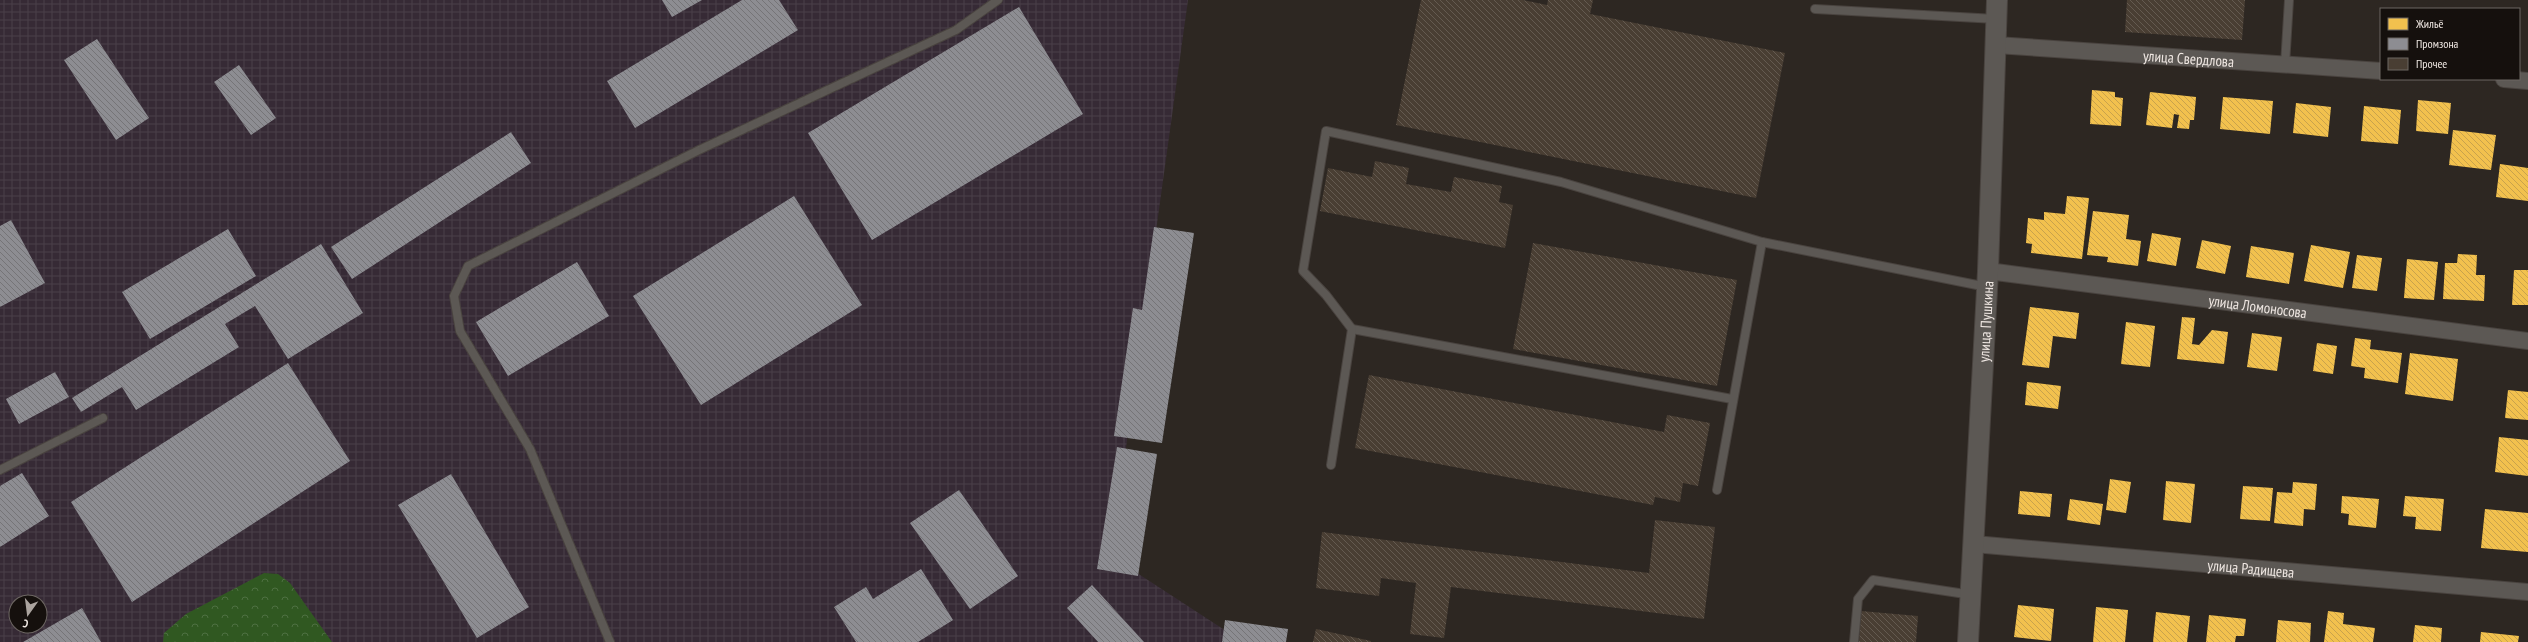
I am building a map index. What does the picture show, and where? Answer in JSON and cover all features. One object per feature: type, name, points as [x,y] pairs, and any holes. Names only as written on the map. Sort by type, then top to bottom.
[{"type":"street","name":"улица Пушкина","points":[[1968,642],[1972,595],[1988,279],[1997,10]]},
{"type":"street","name":"улица Свердлова","points":[[1996,45],[2380,71]]},
{"type":"street","points":[[2516,80],[2528,81]]},
{"type":"street","name":"улица Ломоносова","points":[[1988,279],[2528,341]]},
{"type":"street","name":"улица Радищева","points":[[1974,544],[2528,592]]},
{"type":"lane","points":[[610,642],[530,449],[460,331],[454,296],[468,266],[699,150],[956,30],[998,0]]},
{"type":"lane","points":[[2285,65],[2289,0]]},
{"type":"lane","points":[[1815,9],[1997,10]]},
{"type":"lane","points":[[1732,399],[1352,329],[1326,294],[1302,271],[1326,131],[1561,182],[1762,242],[1988,279]]},
{"type":"lane","points":[[1717,490],[1732,399],[1762,242]]},
{"type":"lane","points":[[1331,465],[1352,329]]},
{"type":"lane","points":[[0,470],[103,418]]},
{"type":"lane","points":[[1854,642],[1858,599],[1873,580],[1972,595]]},
{"type":"shaded area","points":[[0,0],[1188,0],[1111,556],[1243,642],[0,642]]},
{"type":"green space","points":[[264,573],[278,574],[290,583],[332,642],[163,642],[164,633],[186,614]]},
{"type":"building: Жильё","points":[[2092,90],[2115,92],[2115,97],[2123,98],[2121,126],[2090,124]]},
{"type":"building: Жильё","points":[[2150,92],[2196,97],[2194,120],[2190,120],[2189,129],[2177,128],[2179,115],[2174,114],[2172,128],[2146,125]]},
{"type":"building: Жильё","points":[[2223,97],[2273,101],[2270,134],[2220,129]]},
{"type":"building: Жильё","points":[[2418,100],[2451,103],[2448,134],[2416,131]]},
{"type":"building: Жильё","points":[[2296,103],[2331,107],[2328,137],[2293,133]]},
{"type":"building: Жильё","points":[[2364,106],[2401,110],[2398,144],[2361,141]]},
{"type":"building: Жильё","points":[[2453,130],[2496,135],[2491,170],[2449,165]]},
{"type":"building: Жильё","points":[[2500,164],[2528,168],[2528,201],[2496,197]]},
{"type":"building: Жильё","points":[[2067,196],[2089,198],[2082,259],[2031,253],[2032,244],[2026,243],[2028,218],[2044,220],[2044,212],[2065,214]]},
{"type":"building: Жильё","points":[[2093,211],[2129,215],[2126,239],[2141,241],[2138,266],[2107,262],[2108,257],[2087,255]]},
{"type":"building: Жильё","points":[[2152,233],[2181,238],[2176,266],[2147,261]]},
{"type":"building: Жильё","points":[[2202,240],[2231,246],[2225,274],[2196,268]]},
{"type":"building: Жильё","points":[[2311,245],[2350,252],[2343,288],[2304,281]]},
{"type":"building: Жильё","points":[[2251,246],[2294,253],[2289,284],[2246,277]]},
{"type":"building: Жильё","points":[[2458,254],[2477,255],[2476,275],[2485,275],[2484,301],[2443,299],[2445,263],[2457,263]]},
{"type":"building: Жильё","points":[[2357,255],[2382,258],[2377,291],[2352,288]]},
{"type":"building: Жильё","points":[[2407,259],[2438,262],[2434,300],[2404,298]]},
{"type":"building: Жильё","points":[[2514,270],[2528,270],[2528,305],[2512,305]]},
{"type":"building: Жильё","points":[[2030,307],[2079,313],[2076,339],[2053,336],[2049,368],[2022,365]]},
{"type":"building: Жильё","points":[[2182,317],[2195,318],[2192,344],[2199,345],[2212,330],[2228,332],[2224,364],[2177,359]]},
{"type":"building: Жильё","points":[[2126,322],[2155,326],[2150,367],[2121,364]]},
{"type":"building: Жильё","points":[[2252,333],[2282,337],[2277,371],[2247,367]]},
{"type":"building: Жильё","points":[[2355,338],[2371,340],[2370,349],[2402,353],[2398,383],[2364,378],[2365,368],[2351,366]]},
{"type":"building: Жильё","points":[[2317,343],[2337,346],[2333,374],[2313,371]]},
{"type":"building: Жильё","points":[[2410,353],[2458,359],[2453,401],[2405,394]]},
{"type":"building: Жильё","points":[[2027,382],[2061,386],[2058,409],[2025,405]]},
{"type":"building: Жильё","points":[[2508,390],[2528,392],[2528,420],[2505,418]]},
{"type":"building: Жильё","points":[[2499,437],[2528,440],[2528,476],[2495,472]]},
{"type":"building: Жильё","points":[[2110,479],[2131,482],[2126,513],[2106,510]]},
{"type":"building: Жильё","points":[[2166,481],[2195,484],[2191,523],[2163,520]]},
{"type":"building: Жильё","points":[[2293,482],[2317,484],[2315,510],[2304,509],[2303,526],[2274,523],[2277,492],[2292,493]]},
{"type":"building: Жильё","points":[[2243,486],[2273,488],[2270,521],[2240,519]]},
{"type":"building: Жильё","points":[[2020,491],[2052,494],[2050,517],[2018,514]]},
{"type":"building: Жильё","points":[[2342,496],[2379,499],[2376,528],[2348,525],[2349,514],[2341,513]]},
{"type":"building: Жильё","points":[[2405,496],[2444,499],[2441,531],[2415,529],[2416,517],[2403,516]]},
{"type":"building: Жильё","points":[[2070,499],[2103,504],[2100,525],[2067,520]]},
{"type":"building: Жильё","points":[[2485,509],[2528,513],[2528,552],[2481,548]]},
{"type":"building: Жильё","points":[[2018,605],[2054,609],[2051,641],[2014,637]]},
{"type":"building: Жильё","points":[[2096,607],[2128,610],[2125,642],[2093,642]]},
{"type":"building: Жильё","points":[[2328,611],[2344,613],[2343,624],[2375,628],[2373,642],[2324,642]]},
{"type":"building: Жильё","points":[[2156,612],[2190,616],[2187,642],[2153,642]]},
{"type":"building: Жильё","points":[[2209,615],[2246,619],[2244,636],[2236,636],[2235,642],[2206,642]]},
{"type":"building: Жильё","points":[[2278,620],[2311,623],[2310,642],[2276,642]]},
{"type":"building: Жильё","points":[[2415,625],[2442,628],[2441,642],[2413,642]]},
{"type":"building: Жильё","points":[[2481,632],[2519,636],[2518,642],[2480,642]]},
{"type":"building: Промзона","points":[[662,0],[702,0],[672,17]]},
{"type":"building: Промзона","points":[[742,0],[779,0],[798,30],[635,128],[607,81]]},
{"type":"building: Промзона","points":[[1019,7],[1083,114],[872,240],[808,133]]},
{"type":"building: Промзона","points":[[97,39],[149,118],[116,140],[64,60]]},
{"type":"building: Промзона","points":[[239,65],[276,118],[251,135],[214,82]]},
{"type":"building: Промзона","points":[[511,132],[531,163],[352,279],[331,247]]},
{"type":"building: Промзона","points":[[794,196],[862,305],[701,405],[633,296]]},
{"type":"building: Промзона","points":[[11,220],[45,283],[0,307],[0,226]]},
{"type":"building: Промзона","points":[[1154,227],[1194,233],[1162,443],[1114,436],[1133,308],[1142,310]]},
{"type":"building: Промзона","points":[[228,229],[256,276],[150,339],[122,292]]},
{"type":"building: Промзона","points":[[321,244],[363,313],[288,359],[255,306],[225,324],[239,347],[136,410],[122,387],[81,412],[72,398]]},
{"type":"building: Промзона","points":[[577,262],[609,316],[508,376],[476,322]]},
{"type":"building: Промзона","points":[[288,363],[350,461],[132,602],[71,502]]},
{"type":"building: Промзона","points":[[55,372],[69,397],[19,424],[6,399]]},
{"type":"building: Промзона","points":[[1117,447],[1157,454],[1138,576],[1097,569]]},
{"type":"building: Промзона","points":[[22,473],[49,516],[0,547],[0,486]]},
{"type":"building: Промзона","points":[[451,474],[529,607],[477,638],[398,505]]},
{"type":"building: Промзона","points":[[959,490],[1018,576],[970,609],[910,523]]},
{"type":"building: Промзона","points":[[921,569],[953,620],[918,642],[856,642],[834,607],[866,587],[873,599]]},
{"type":"building: Промзона","points":[[1092,585],[1144,642],[1098,642],[1067,608]]},
{"type":"building: Промзона","points":[[82,608],[101,642],[23,642],[37,634],[48,634],[48,628]]},
{"type":"building: Промзона","points":[[1225,620],[1288,629],[1286,642],[1222,642]]},
{"type":"building: Прочее","points":[[1421,0],[1523,0],[1547,5],[1548,0],[1593,0],[1590,14],[1785,53],[1756,198],[1396,125]]},
{"type":"building: Прочее","points":[[2127,0],[2245,0],[2242,40],[2125,32]]},
{"type":"building: Прочее","points":[[1375,161],[1409,168],[1406,184],[1451,192],[1454,177],[1502,186],[1499,202],[1513,205],[1505,248],[1320,211],[1328,168],[1372,177]]},
{"type":"building: Прочее","points":[[1533,243],[1737,280],[1717,386],[1513,349]]},
{"type":"building: Прочее","points":[[1369,375],[1664,432],[1667,415],[1710,423],[1698,486],[1683,483],[1680,502],[1655,497],[1653,505],[1355,448]]},
{"type":"building: Прочее","points":[[1655,520],[1715,527],[1704,619],[1451,587],[1444,638],[1410,634],[1416,583],[1381,578],[1379,596],[1316,588],[1322,532],[1649,573]]},
{"type":"building: Прочее","points":[[1861,611],[1918,616],[1916,642],[1859,642]]},
{"type":"building: Прочее","points":[[1316,629],[1371,641],[1371,642],[1313,642]]}]
